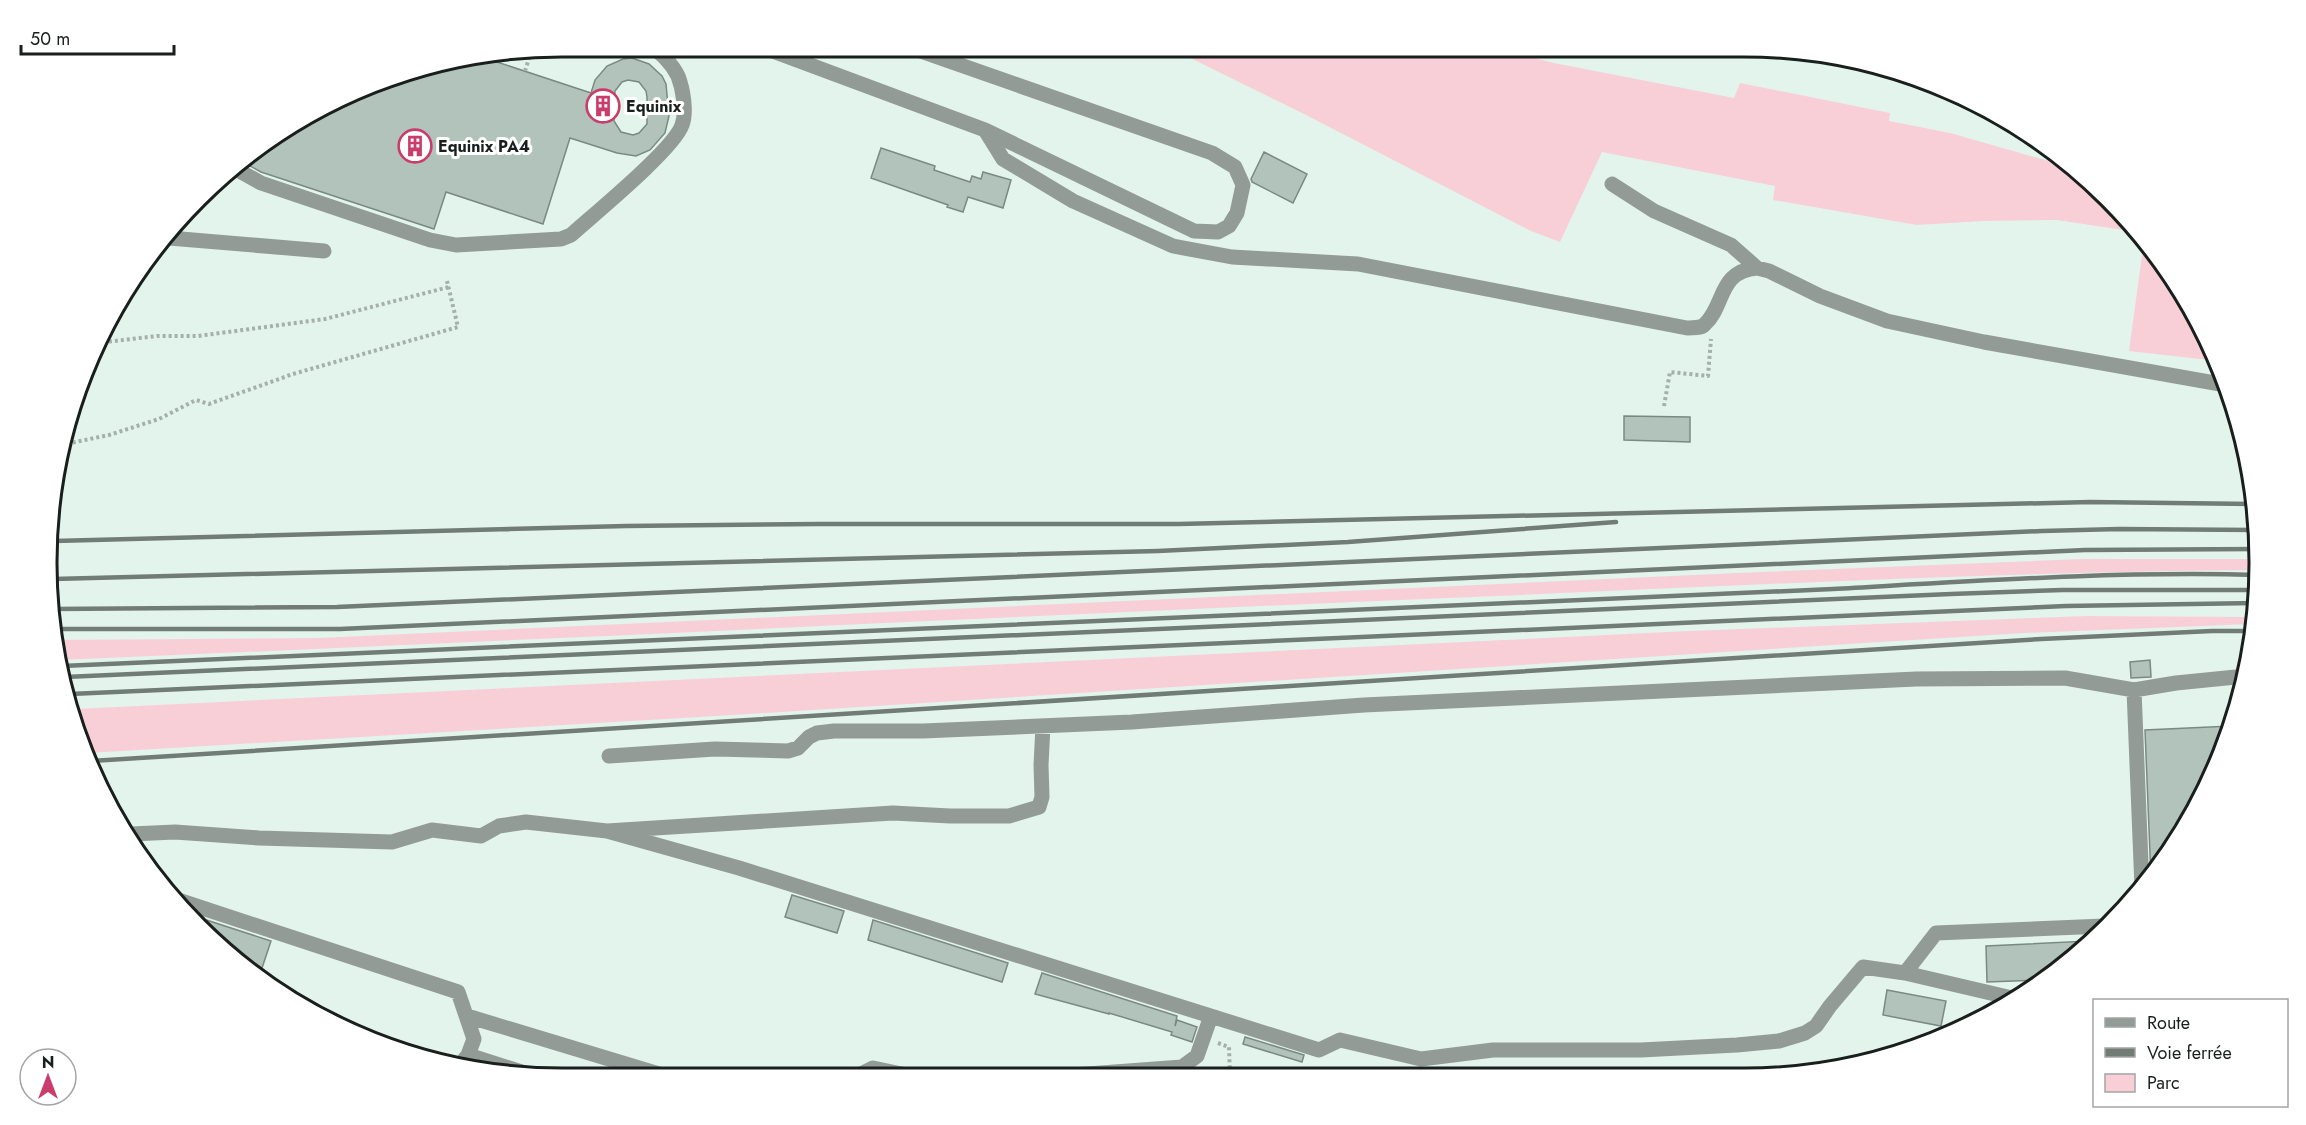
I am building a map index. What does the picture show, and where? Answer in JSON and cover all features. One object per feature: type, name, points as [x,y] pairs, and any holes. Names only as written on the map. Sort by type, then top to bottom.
[{"type":"lane","points":[[241,172],[261,183],[430,240],[456,245],[561,239],[571,235],[676,136],[682,124],[681,82],[670,64],[662,57]]},
{"type":"lane","points":[[791,57],[985,130],[1194,231],[1218,232],[1229,226],[1237,213],[1243,185],[1235,168],[1212,153],[940,57]]},
{"type":"lane","points":[[985,130],[1003,159],[1073,201],[1173,246],[1232,257],[1358,264],[1687,328],[1700,327],[1705,324],[1720,296],[1740,271],[1757,268],[1769,271],[1820,296],[1887,321],[1984,342],[2216,383]]},
{"type":"lane","points":[[1612,184],[1654,211],[1731,245],[1757,268]]},
{"type":"lane","points":[[174,238],[324,250]]},
{"type":"lane","points":[[609,756],[715,749],[788,751],[798,748],[817,733],[834,731],[923,731],[1132,722],[1364,705],[1916,679],[2065,678],[2134,690],[2235,677]]},
{"type":"lane","points":[[2134,690],[2141,874]]},
{"type":"lane","points":[[607,831],[893,813],[1009,816],[1039,807],[1042,797],[1043,726]]},
{"type":"lane","points":[[136,834],[175,832],[260,838],[392,842],[432,830],[481,836],[500,826],[526,822],[607,831],[739,868],[1319,1050],[1340,1040],[1420,1059],[1493,1050],[1641,1050],[1779,1041],[1805,1033],[1816,1026],[1863,967],[1905,973],[2003,996]]},
{"type":"lane","points":[[189,904],[458,992],[474,1039],[465,1058]]},
{"type":"lane","points":[[1905,973],[1936,933],[2094,926]]},
{"type":"lane","points":[[467,1016],[639,1068]]},
{"type":"lane","points":[[1168,1068],[1182,1067],[1197,1056],[1210,1016]]},
{"type":"lane","points":[[468,1055],[495,1064]]},
{"type":"path","points":[[525,71],[529,58]]},
{"type":"path","points":[[72,443],[109,435],[159,419],[196,400],[209,404],[293,374],[458,327],[447,281]]},
{"type":"path","points":[[108,342],[157,336],[198,336],[325,319],[448,287]]},
{"type":"path","points":[[1664,406],[1670,372],[1708,376],[1712,343],[1705,324]]},
{"type":"path","points":[[1229,1047],[1230,1068]]},
{"type":"green space","points":[[1188,57],[1530,57],[1734,98],[1740,83],[1890,113],[1889,121],[1950,133],[2052,162],[2077,182],[2125,230],[2057,220],[1917,225],[1773,200],[1775,186],[1602,152],[1560,242],[1531,231]]},
{"type":"green space","points":[[2143,252],[2181,310],[2207,360],[2129,351]]},
{"type":"green space","points":[[2081,559],[2249,559],[2249,562],[2249,570],[2068,573],[1782,583],[67,660],[63,640],[318,638]]},
{"type":"green space","points":[[2087,616],[2246,617],[2245,624],[2024,633],[717,716],[94,753],[79,709],[1689,631]]},
{"type":"building","name":"Equinix PA4","points":[[632,58],[649,64],[662,76],[666,84],[669,116],[665,133],[650,150],[636,156],[617,153],[570,138],[543,224],[446,192],[434,229],[261,172],[249,166],[282,142],[339,109],[369,95],[432,74],[495,61],[591,93],[595,80],[607,66]],"holes":[[[628,80],[639,82],[646,91],[647,124],[639,133],[633,135],[621,132],[614,121],[615,91],[622,82]]]},
{"type":"building","points":[[881,148],[935,166],[934,170],[970,182],[972,176],[981,179],[983,172],[1011,180],[1003,208],[968,197],[963,212],[871,178]]},
{"type":"building","points":[[1264,152],[1307,174],[1293,203],[1252,182],[1251,179]]},
{"type":"building","points":[[1624,416],[1690,417],[1690,442],[1624,440]]},
{"type":"building","points":[[2150,660],[2151,677],[2131,678],[2130,662]]},
{"type":"building","points":[[2221,726],[2197,786],[2150,862],[2145,730]]},
{"type":"building","points":[[792,895],[844,911],[837,933],[785,917]]},
{"type":"building","points":[[204,919],[271,941],[262,968],[229,943]]},
{"type":"building","points":[[873,920],[1008,963],[1002,982],[868,940]]},
{"type":"building","points":[[2079,941],[2027,981],[1987,982],[1986,946]]},
{"type":"building","points":[[1042,973],[1177,1016],[1175,1026],[1177,1020],[1197,1027],[1192,1042],[1171,1035],[1172,1032],[1035,994]]},
{"type":"building","points":[[1887,990],[1946,1001],[1941,1026],[1883,1015]]},
{"type":"building","points":[[1245,1037],[1304,1055],[1302,1062],[1243,1044]]},
{"type":"railway","points":[[58,541],[626,526],[1179,524],[2090,502],[2246,504]]},
{"type":"railway","points":[[57,579],[1158,551],[1348,542],[1616,522]]},
{"type":"railway","points":[[59,609],[337,607],[2042,531],[2248,530]]},
{"type":"railway","points":[[61,629],[340,629],[2085,550],[2249,549]]},
{"type":"railway","points":[[68,666],[2046,578],[2152,574],[2249,575]]},
{"type":"railway","points":[[70,677],[1951,594],[2062,590],[2248,590]]},
{"type":"railway","points":[[74,694],[2066,606],[2247,603]]},
{"type":"railway","points":[[97,761],[2041,639],[2244,631]]},
{"type":"place","name":"Equinix","points":[[603,106]]},
{"type":"place","name":"Equinix PA4","points":[[415,146]]}]
